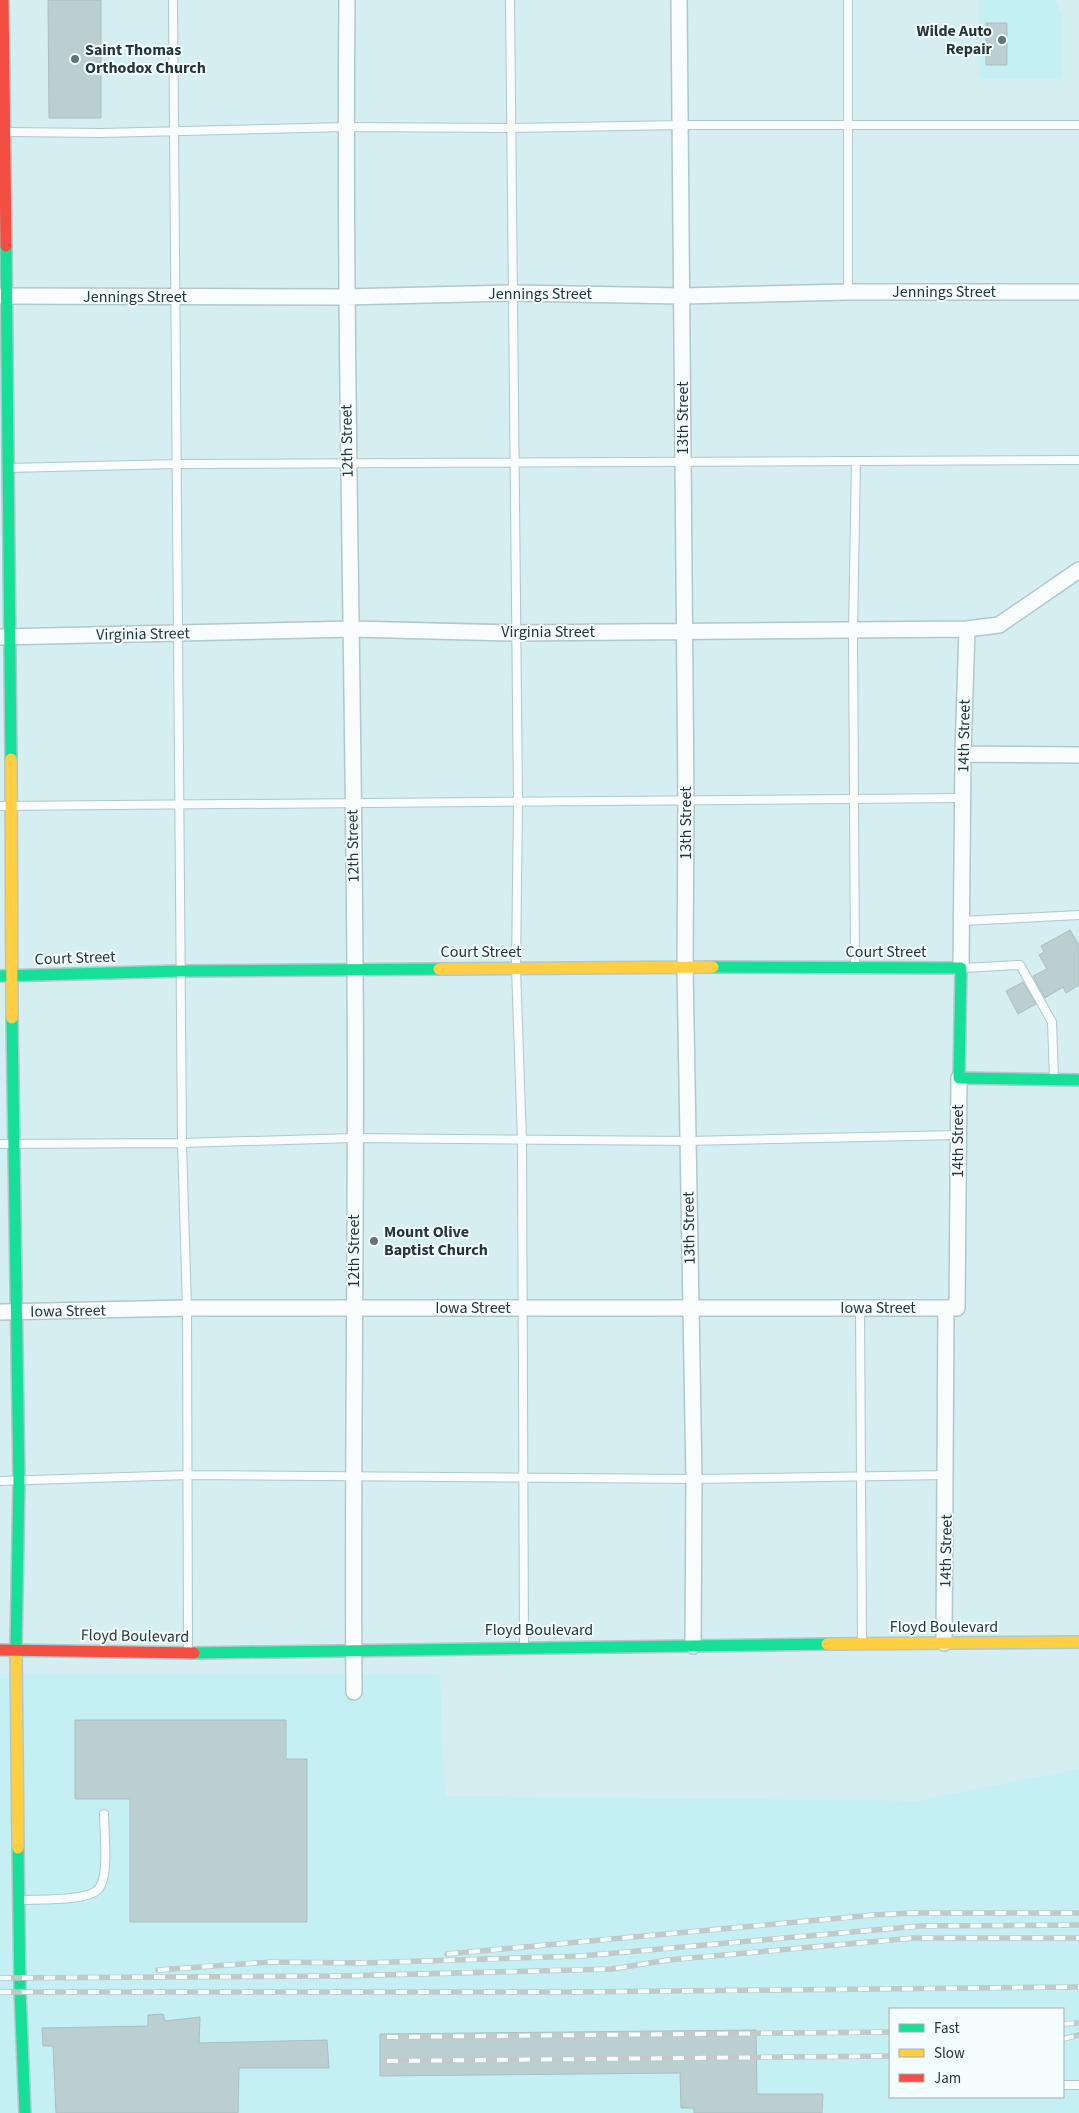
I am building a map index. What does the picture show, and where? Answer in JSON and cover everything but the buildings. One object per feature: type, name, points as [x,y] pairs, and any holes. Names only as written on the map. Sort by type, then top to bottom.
[{"type":"main road","points":[[2,0],[3,296],[7,468],[4,637],[6,976],[14,1144],[20,1481],[16,1650],[25,2113]]},
{"type":"main road","name":"Court Street","points":[[6,976],[181,971],[516,968],[961,968]]},
{"type":"main road","name":"14th Street","points":[[959,1078],[961,968]]},
{"type":"main road","points":[[959,1078],[1079,1080]]},
{"type":"main road","name":"Floyd Boulevard","points":[[0,1650],[188,1653],[354,1649],[1079,1642]]},
{"type":"street","name":"12th Street","points":[[347,0],[345,297],[347,464],[352,629],[352,802],[355,970],[352,1478],[354,1692]]},
{"type":"street","name":"13th Street","points":[[679,0],[686,801],[684,967],[694,1479],[693,1646]]},
{"type":"street","name":"Jennings Street","points":[[3,296],[345,297],[514,293],[683,296],[848,292],[1079,292]]},
{"type":"street","name":"Virginia Street","points":[[4,637],[352,629],[515,633],[967,629],[999,625],[1079,570]]},
{"type":"street","name":"14th Street","points":[[961,968],[963,754],[967,629]]},
{"type":"street","points":[[963,754],[1079,755]]},
{"type":"street","name":"14th Street","points":[[944,1643],[947,1475],[946,1308],[957,1308],[959,1078]]},
{"type":"street","name":"Iowa Street","points":[[0,1312],[186,1308],[946,1308]]},
{"type":"lane","points":[[173,0],[177,633],[182,1143],[188,1475],[188,1653]]},
{"type":"lane","points":[[510,0],[518,802],[516,968],[522,1140],[524,1647]]},
{"type":"lane","points":[[848,0],[848,292]]},
{"type":"lane","points":[[2,132],[102,133],[346,127],[512,128],[849,124],[1079,125]]},
{"type":"lane","points":[[7,468],[176,464],[1079,460]]},
{"type":"lane","points":[[855,969],[853,631],[856,461]]},
{"type":"lane","points":[[6,806],[963,798]]},
{"type":"lane","points":[[962,921],[1079,915]]},
{"type":"lane","points":[[961,968],[1020,965],[1052,1022],[1054,1080]]},
{"type":"lane","points":[[0,1144],[182,1143],[354,1138],[688,1141],[958,1135]]},
{"type":"lane","points":[[860,1308],[862,1644]]},
{"type":"lane","points":[[0,1481],[188,1475],[352,1478],[694,1479],[947,1475]]},
{"type":"lane","points":[[20,1900],[79,1897],[90,1895],[100,1890],[104,1878],[104,1814]]},
{"type":"lane","points":[[1064,2085],[1079,2085]]},
{"type":"shaded area","points":[[979,0],[1055,0],[1061,15],[1061,79],[980,79]]},
{"type":"shaded area","points":[[0,1674],[440,1675],[445,1796],[918,1801],[1079,1769],[1079,2113],[0,2113]]},
{"type":"railway","points":[[447,1954],[873,1915],[913,1913],[1079,1913]]},
{"type":"railway","points":[[158,1970],[270,1962],[362,1963],[581,1956],[920,1926],[1079,1925]]},
{"type":"railway","points":[[0,1978],[340,1976],[612,1969],[668,1960],[914,1938],[1079,1938]]},
{"type":"railway","points":[[0,1992],[573,1992],[1079,1987]]},
{"type":"railway","points":[[1064,2024],[1079,2023]]},
{"type":"railway","points":[[387,2037],[889,2032]]},
{"type":"railway","points":[[1064,2039],[1079,2035]]},
{"type":"railway","points":[[387,2061],[889,2056]]},
{"type":"traffic: fast","points":[[6,246],[11,759]]},
{"type":"traffic: fast","points":[[713,967],[961,968],[959,1078],[1079,1080]]},
{"type":"traffic: fast","points":[[0,976],[181,971],[439,969]]},
{"type":"traffic: fast","points":[[12,1018],[19,1481],[16,1650]]},
{"type":"traffic: fast","points":[[194,1653],[827,1644]]},
{"type":"traffic: fast","points":[[18,1848],[20,1991],[25,2113]]},
{"type":"traffic: slow","points":[[11,759],[12,1018]]},
{"type":"traffic: slow","points":[[439,969],[713,967]]},
{"type":"traffic: slow","points":[[827,1644],[1079,1642]]},
{"type":"traffic: slow","points":[[16,1650],[18,1848]]},
{"type":"traffic: jam","points":[[3,0],[6,246]]},
{"type":"traffic: jam","points":[[0,1650],[194,1653]]},
{"type":"place","name":"Wilde Auto Repair","points":[[1002,40]]},
{"type":"place","name":"Saint Thomas Orthodox Church","points":[[75,59]]},
{"type":"place","name":"Mount Olive Baptist Church","points":[[374,1241]]}]
